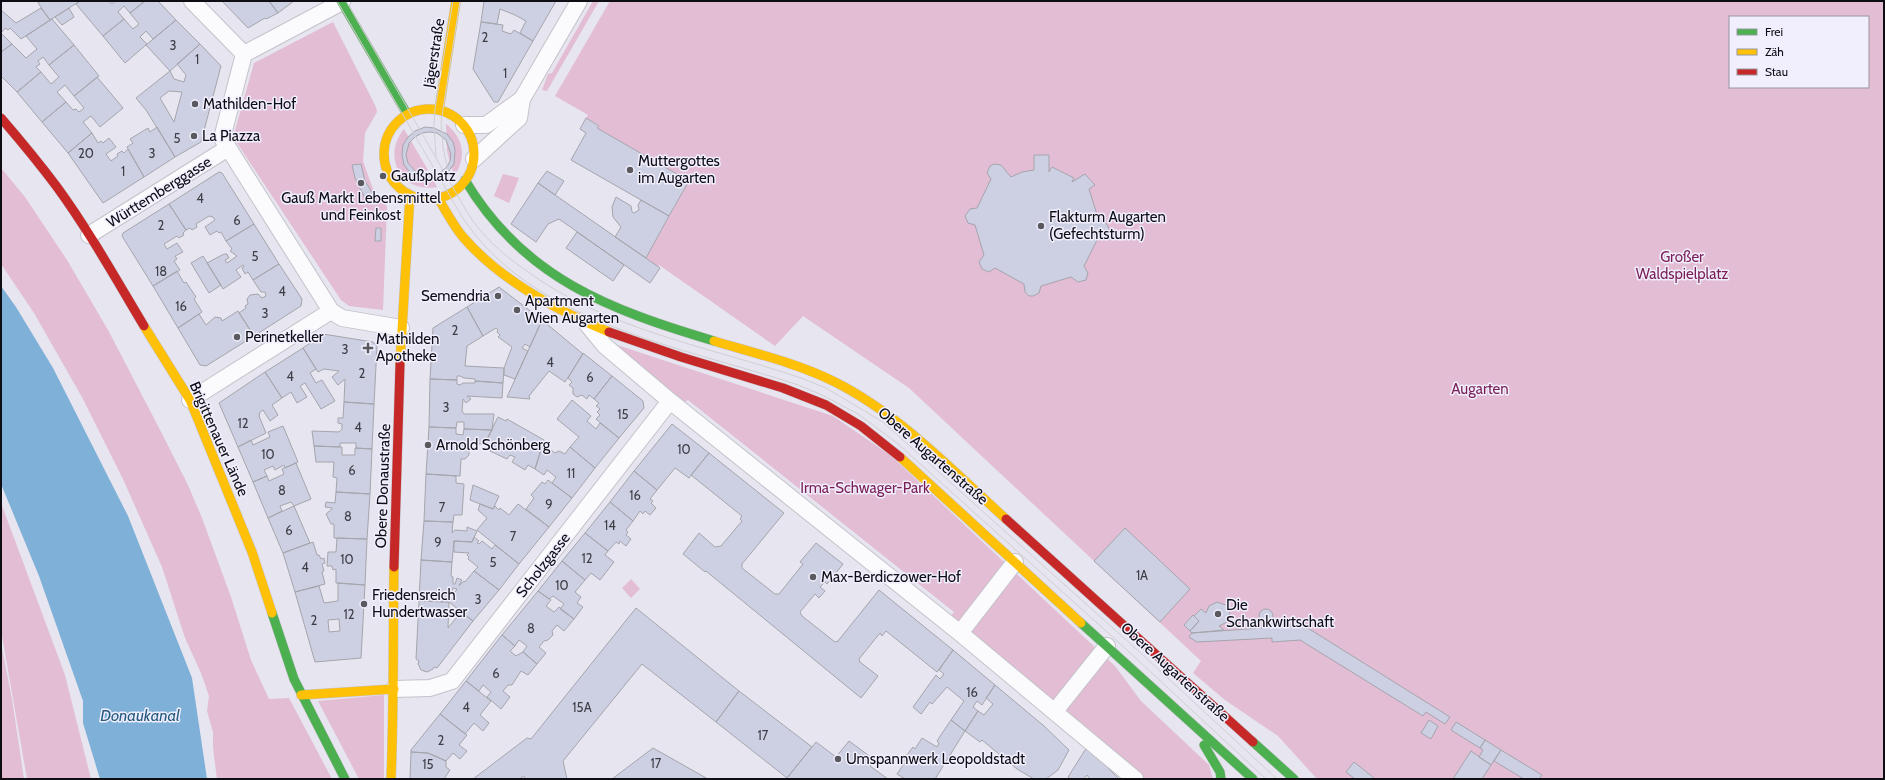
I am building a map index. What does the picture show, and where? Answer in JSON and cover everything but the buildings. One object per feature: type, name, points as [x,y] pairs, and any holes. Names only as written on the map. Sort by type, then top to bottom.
[{"type":"street","points":[[192,1],[244,54]]},
{"type":"street","name":"Jägerstraße","points":[[439,110],[456,1]]},
{"type":"street","points":[[474,159],[519,118],[522,99],[579,1]]},
{"type":"street","points":[[401,328],[342,318],[332,311],[222,138],[244,54],[342,2],[406,114]]},
{"type":"street","points":[[464,125],[486,125],[522,99]]},
{"type":"street","points":[[425,108],[439,110],[455,117],[464,125],[472,141],[474,159],[471,170],[465,180],[454,191],[438,198],[421,198],[410,195],[399,188],[390,177],[385,165],[383,152],[386,139],[392,127],[406,114],[425,108]]},
{"type":"street","name":"Brigittenauer Lände","points":[[1,118],[36,159],[89,235],[190,400],[252,552],[287,660],[301,695],[345,779]]},
{"type":"street","name":"Württemberggasse","points":[[89,235],[228,148]]},
{"type":"street","name":"Obere Augartenstraße","points":[[465,180],[480,204],[502,232],[529,257],[569,284],[625,311],[683,333],[813,372],[859,395],[900,424],[1294,779]]},
{"type":"street","name":"Obere Donaustraße","points":[[390,779],[394,690],[392,658],[401,328],[410,195]]},
{"type":"street","name":"Obere Augartenstraße","points":[[438,198],[463,237],[479,253],[507,276],[540,298],[587,324],[636,343],[780,386],[828,405],[868,430],[1107,646],[1192,727],[1253,779]]},
{"type":"street","points":[[190,400],[332,311]]},
{"type":"street","name":"Obere Augartenstraße","points":[[587,324],[605,346],[670,401],[960,633],[1135,779]]},
{"type":"street","name":"Scholzgasse","points":[[394,690],[430,688],[452,681],[670,401]]},
{"type":"street","points":[[960,633],[1015,562]]},
{"type":"street","name":"Obere Augartenstraße","points":[[1055,711],[1107,646]]},
{"type":"street","points":[[301,695],[394,690]]},
{"type":"street","points":[[1192,727],[1220,772],[1221,779]]},
{"type":"green space","points":[[593,1],[599,1],[547,91],[542,90],[548,74],[552,73]]},
{"type":"green space","name":"Augarten","points":[[610,1],[1884,1],[1884,779],[1317,779],[1278,736],[1225,700],[1193,673],[1201,661],[909,388],[803,316],[775,346],[659,265],[658,267],[646,258],[689,181],[597,128],[599,125],[586,118],[588,115],[555,96]]},
{"type":"green space","points":[[333,22],[376,107],[377,112],[365,133],[363,161],[374,192],[387,206],[383,310],[349,306],[341,300],[233,137],[254,63]]},
{"type":"green space","points":[[446,124],[457,136],[462,148],[461,162],[454,176],[447,151]]},
{"type":"green space","points":[[404,129],[428,170],[425,171],[428,176],[431,175],[437,187],[425,188],[414,185],[405,179],[399,171],[395,162],[395,151],[397,140]]},
{"type":"green space","points":[[1,168],[25,197],[67,260],[108,330],[188,485],[202,518],[231,597],[251,660],[269,699],[289,698],[332,779],[217,779],[213,748],[213,732],[207,711],[209,696],[201,673],[185,638],[162,567],[123,479],[83,399],[34,313],[1,264]]},
{"type":"green space","points":[[503,174],[519,178],[509,203],[494,196]]},
{"type":"green space","name":"Irma-Schwager-Park","points":[[617,345],[833,416],[890,455],[1115,666],[1141,701],[1209,765],[1213,779],[1146,779],[951,616],[954,612],[688,400],[685,402],[615,347]]},
{"type":"green space","points":[[1,503],[65,675],[91,779],[27,779],[1,630]]},
{"type":"green space","points":[[631,579],[640,589],[631,598],[622,588]]},
{"type":"green space","points":[[1,643],[12,699],[24,779],[1,779]]},
{"type":"green space","points":[[384,695],[384,779],[359,779],[318,701]]},
{"type":"water","name":"Donaukanal","points":[[1,286],[16,307],[53,368],[128,516],[192,678],[207,779],[100,779],[83,723],[83,701],[39,576],[1,484]]},
{"type":"tram line","points":[[337,1],[461,215],[491,252],[527,282],[568,307],[613,327],[707,358],[798,385],[822,395],[858,414],[897,443],[1126,649],[1266,779]]},
{"type":"tram line","points":[[346,1],[467,212],[492,244],[524,269],[556,290],[589,307],[623,322],[658,334],[801,378],[826,388],[883,422],[1144,656],[1277,779]]},
{"type":"tram line","points":[[436,157],[434,126],[435,109],[453,1]]},
{"type":"tram line","points":[[449,176],[443,147],[441,122],[460,1]]},
{"type":"traffic: fast","points":[[341,1],[407,114]]},
{"type":"traffic: fast","points":[[465,180],[488,214],[514,242],[542,266],[572,286],[639,317],[714,341]]},
{"type":"traffic: fast","points":[[272,613],[294,679],[345,779]]},
{"type":"traffic: fast","points":[[1081,623],[1253,779]]},
{"type":"traffic: fast","points":[[1253,742],[1294,779]]},
{"type":"traffic: fast","points":[[1204,745],[1220,772],[1221,779]]},
{"type":"traffic: slow","points":[[439,110],[456,1]]},
{"type":"traffic: slow","points":[[429,109],[446,112],[461,122],[471,137],[474,154],[471,171],[461,186],[446,196],[429,199],[412,196],[397,186],[387,171],[384,154],[387,137],[397,122],[412,112],[429,109]]},
{"type":"traffic: slow","points":[[400,364],[410,195]]},
{"type":"traffic: slow","points":[[438,198],[463,237],[494,267],[550,304],[609,332]]},
{"type":"traffic: slow","points":[[144,326],[190,400],[252,552],[272,613]]},
{"type":"traffic: slow","points":[[714,341],[806,369],[821,375],[859,395],[925,444],[1006,519]]},
{"type":"traffic: slow","points":[[900,457],[1081,623]]},
{"type":"traffic: slow","points":[[391,779],[394,567]]},
{"type":"traffic: slow","points":[[301,695],[394,689]]},
{"type":"traffic: jam","points":[[1,118],[43,169],[69,204],[102,255],[144,326]]},
{"type":"traffic: jam","points":[[609,332],[681,357],[783,388],[826,405],[861,426],[900,457]]},
{"type":"traffic: jam","points":[[394,567],[400,364]]},
{"type":"traffic: jam","points":[[1006,519],[1253,742]]},
{"type":"place","name":"Mathilden-Hof","points":[[195,104]]},
{"type":"place","name":"La Piazza","points":[[194,136]]},
{"type":"place","name":"Muttergottes im Augarten","points":[[630,170]]},
{"type":"place","name":"Gaußplatz","points":[[383,176]]},
{"type":"place","name":"Gauß Markt Lebensmittel und Feinkost","points":[[361,183]]},
{"type":"place","name":"Flakturm Augarten (Gefechtsturm)","points":[[1041,226]]},
{"type":"place","name":"Semendria","points":[[498,296]]},
{"type":"place","name":"Apartment Wien Augarten","points":[[517,310]]},
{"type":"place","name":"Perinetkeller","points":[[237,337]]},
{"type":"place","name":"Mathilden Apotheke","points":[[368,348]]},
{"type":"place","name":"Arnold Schönberg","points":[[428,445]]},
{"type":"place","name":"Max-Berdiczower-Hof","points":[[813,577]]},
{"type":"place","name":"Friedensreich Hundertwasser","points":[[364,604]]},
{"type":"place","name":"Die Schankwirtschaft","points":[[1218,614]]},
{"type":"place","name":"Umspannwerk Leopoldstadt","points":[[838,759]]},
{"type":"park label","name":"Großer Waldspielplatz","points":[[1682,266]]}]
